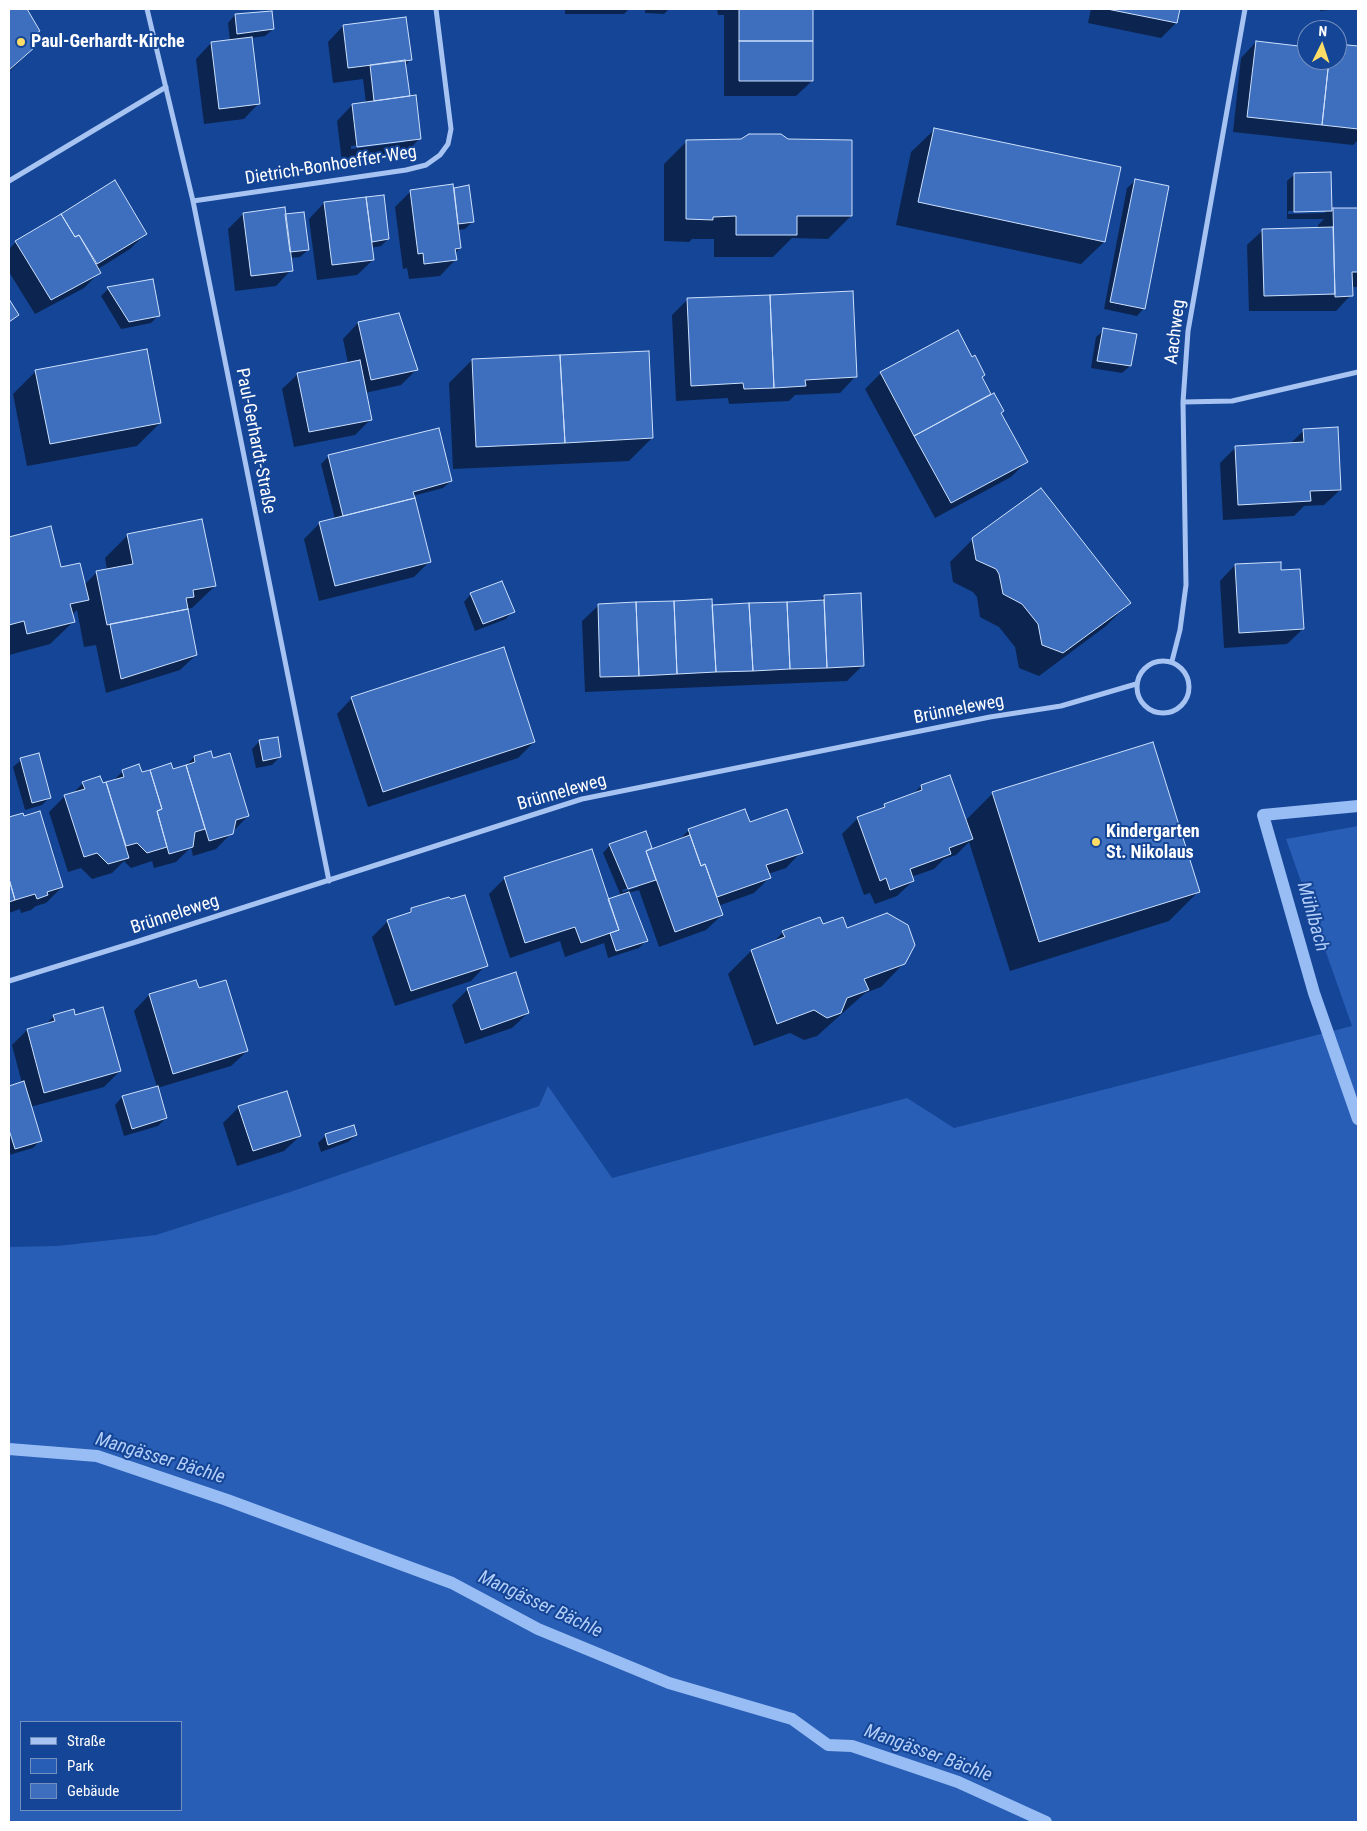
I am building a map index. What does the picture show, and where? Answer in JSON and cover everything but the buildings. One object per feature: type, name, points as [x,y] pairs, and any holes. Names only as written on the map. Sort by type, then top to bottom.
[{"type":"street","name":"Paul-Gerhardt-Straße","points":[[147,9],[193,201],[329,881]]},
{"type":"street","name":"Dietrich-Bonhoeffer-Weg","points":[[193,201],[406,170],[426,164],[440,155],[448,144],[451,129],[436,9]]},
{"type":"street","name":"Aachweg","points":[[1172,661],[1180,630],[1186,585],[1183,402],[1188,332],[1246,9]]},
{"type":"street","points":[[9,181],[166,88]]},
{"type":"street","points":[[1183,402],[1232,401],[1358,372]]},
{"type":"street","points":[[1156,661],[1172,661],[1187,674],[1190,692],[1181,708],[1168,714],[1152,712],[1139,700],[1136,684],[1143,668],[1156,661]]},
{"type":"street","name":"Brünneleweg","points":[[9,981],[329,881],[582,799],[990,717],[1061,706],[1136,684]]},
{"type":"green space","points":[[1358,826],[1358,1822],[9,1822],[9,1247],[57,1246],[156,1235],[290,1192],[539,1106],[548,1086],[612,1178],[907,1098],[954,1128],[1352,1026],[1286,839]]},
{"type":"waterway","name":"Mühlbach","points":[[1358,806],[1263,815],[1314,993],[1358,1119]]},
{"type":"waterway","name":"Mangässer Bächle","points":[[9,1449],[97,1456],[227,1500],[452,1583],[538,1629],[669,1683],[792,1719],[828,1745],[852,1746],[958,1782],[1046,1822]]},
{"type":"place","name":"Paul-Gerhardt-Kirche","points":[[21,42]]},
{"type":"place","name":"Kindergarten St. Nikolaus","points":[[1096,842]]}]
